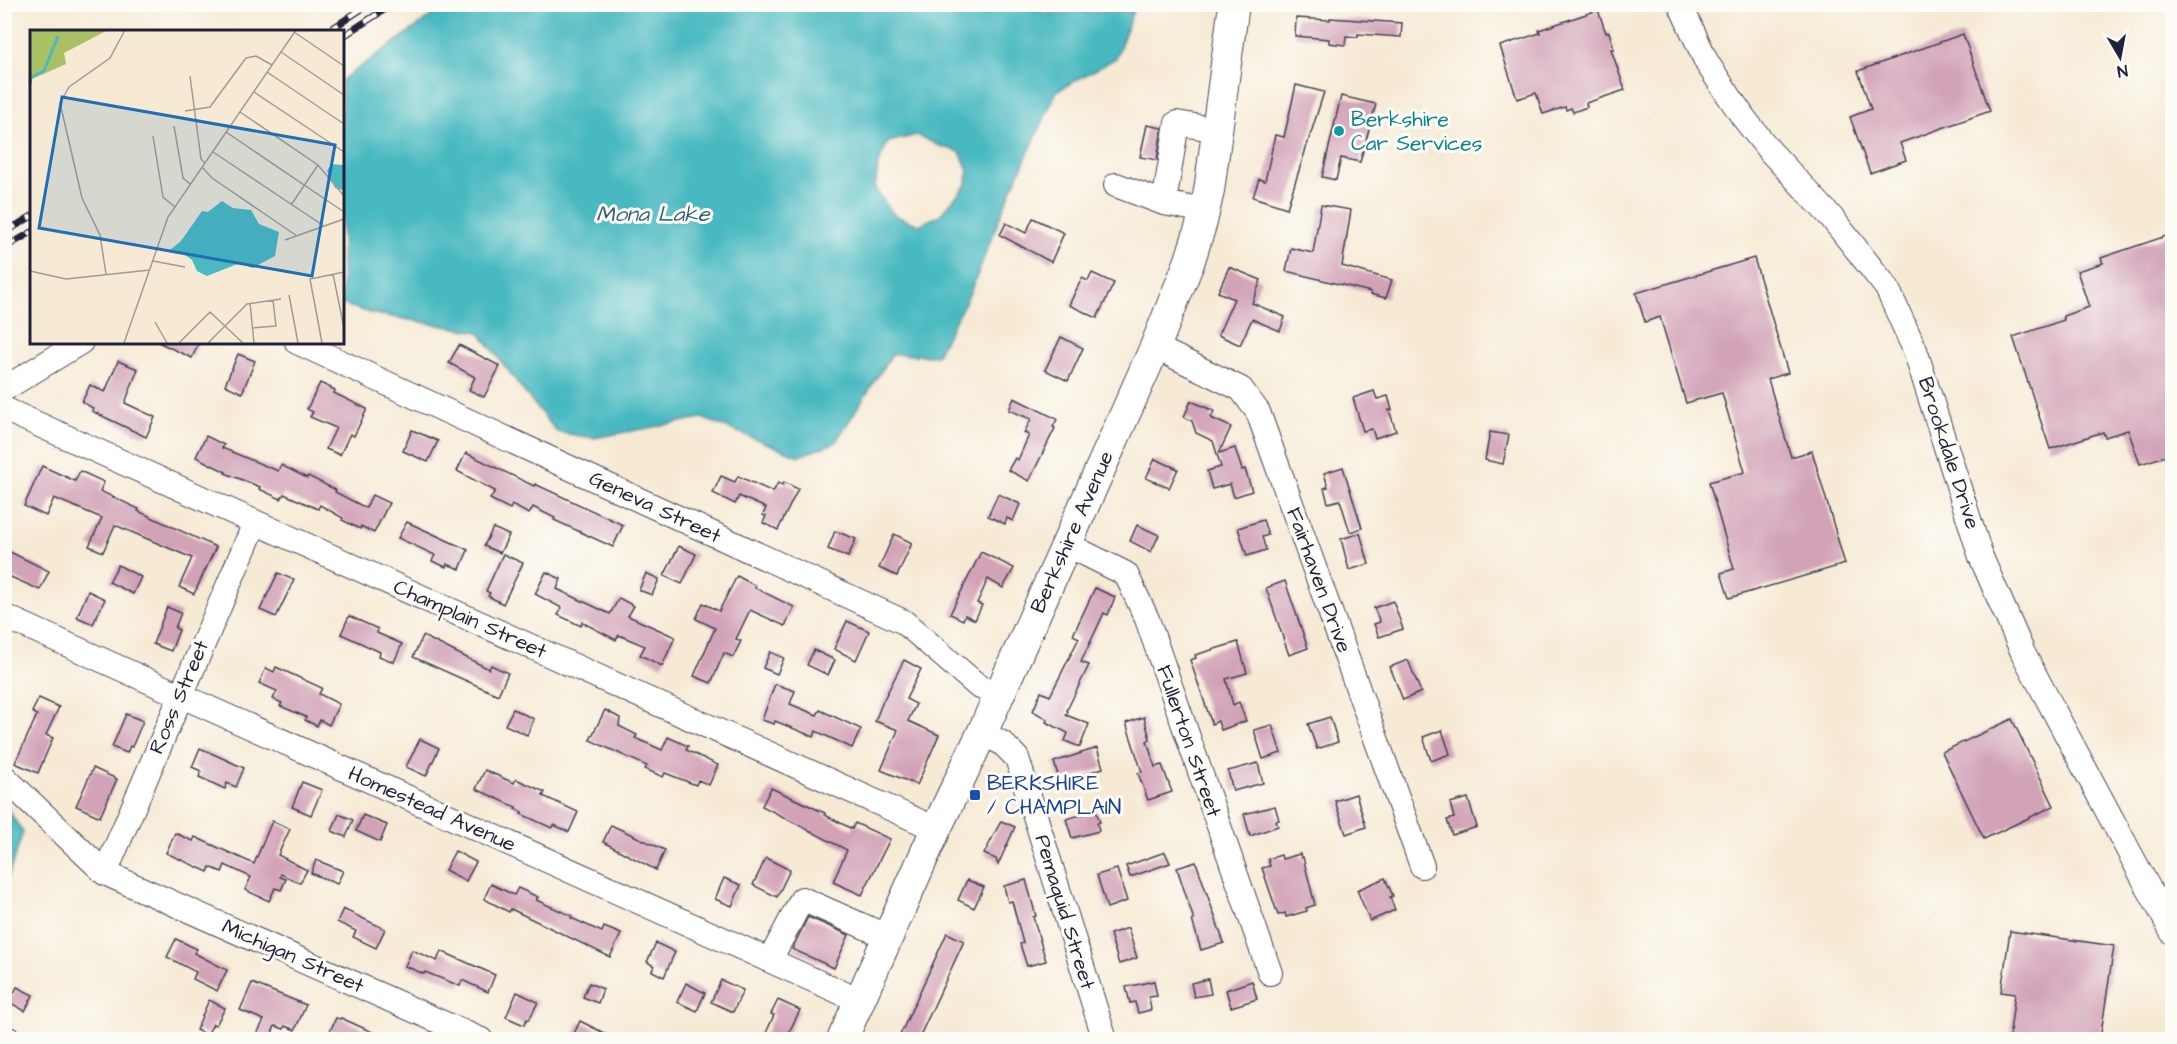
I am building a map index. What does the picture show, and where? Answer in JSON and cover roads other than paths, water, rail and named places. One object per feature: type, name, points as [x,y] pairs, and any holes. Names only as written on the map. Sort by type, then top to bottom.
[{"type":"main road","name":"Berkshire Avenue","points":[[842,1040],[1155,347],[1189,263],[1205,211],[1234,4]]},
{"type":"street","name":"Brookdale Drive","points":[[1680,4],[1707,63],[1743,117],[1769,150],[1831,217],[1887,288],[1915,350],[1982,557],[2023,653],[2172,932]]},
{"type":"street","points":[[1164,203],[1177,123],[1218,130]]},
{"type":"street","points":[[1116,185],[1164,203],[1205,211]]},
{"type":"street","points":[[4,388],[78,344]]},
{"type":"street","name":"Geneva Street","points":[[301,344],[904,622],[978,686],[999,695]]},
{"type":"street","name":"Fairhaven Drive","points":[[1155,347],[1241,389],[1258,412],[1422,866]]},
{"type":"street","name":"Champlain Street","points":[[4,409],[936,829]]},
{"type":"street","name":"Ross Street","points":[[105,873],[255,523]]},
{"type":"street","name":"Fullerton Street","points":[[1066,544],[1126,574],[1134,587],[1270,973]]},
{"type":"street","name":"Homestead Avenue","points":[[4,616],[860,1001]]},
{"type":"street","name":"Pemaquid Street","points":[[982,733],[1002,743],[1017,758],[1105,1040]]},
{"type":"street","name":"Michigan Street","points":[[4,777],[105,873],[481,1040]]},
{"type":"street","points":[[770,960],[802,899],[888,938]]},
{"type":"street","points":[[4,1037],[10,1040]]},
{"type":"water","name":"Mona Lake","points":[[1028,4],[1045,13],[1133,11],[1116,58],[1057,91],[1005,204],[970,293],[936,356],[892,354],[835,443],[799,456],[702,418],[594,438],[557,432],[479,332],[370,313],[344,305],[344,79],[447,5]],"holes":[[[917,135],[960,152],[968,170],[967,184],[940,215],[919,225],[894,215],[875,189],[878,164],[888,142]]]},
{"type":"water","points":[[5,806],[23,832],[5,886]]},
{"type":"railway","points":[[330,30],[369,4]]},
{"type":"railway","points":[[344,36],[393,4]]},
{"type":"railway","points":[[4,233],[30,217]]},
{"type":"railway","points":[[4,248],[30,233]]},
{"type":"place","name":"Berkshire Car Services","points":[[1339,131]]},
{"type":"place","name":"BERKSHIRE / CHAMPLAIN","points":[[975,795]]}]
